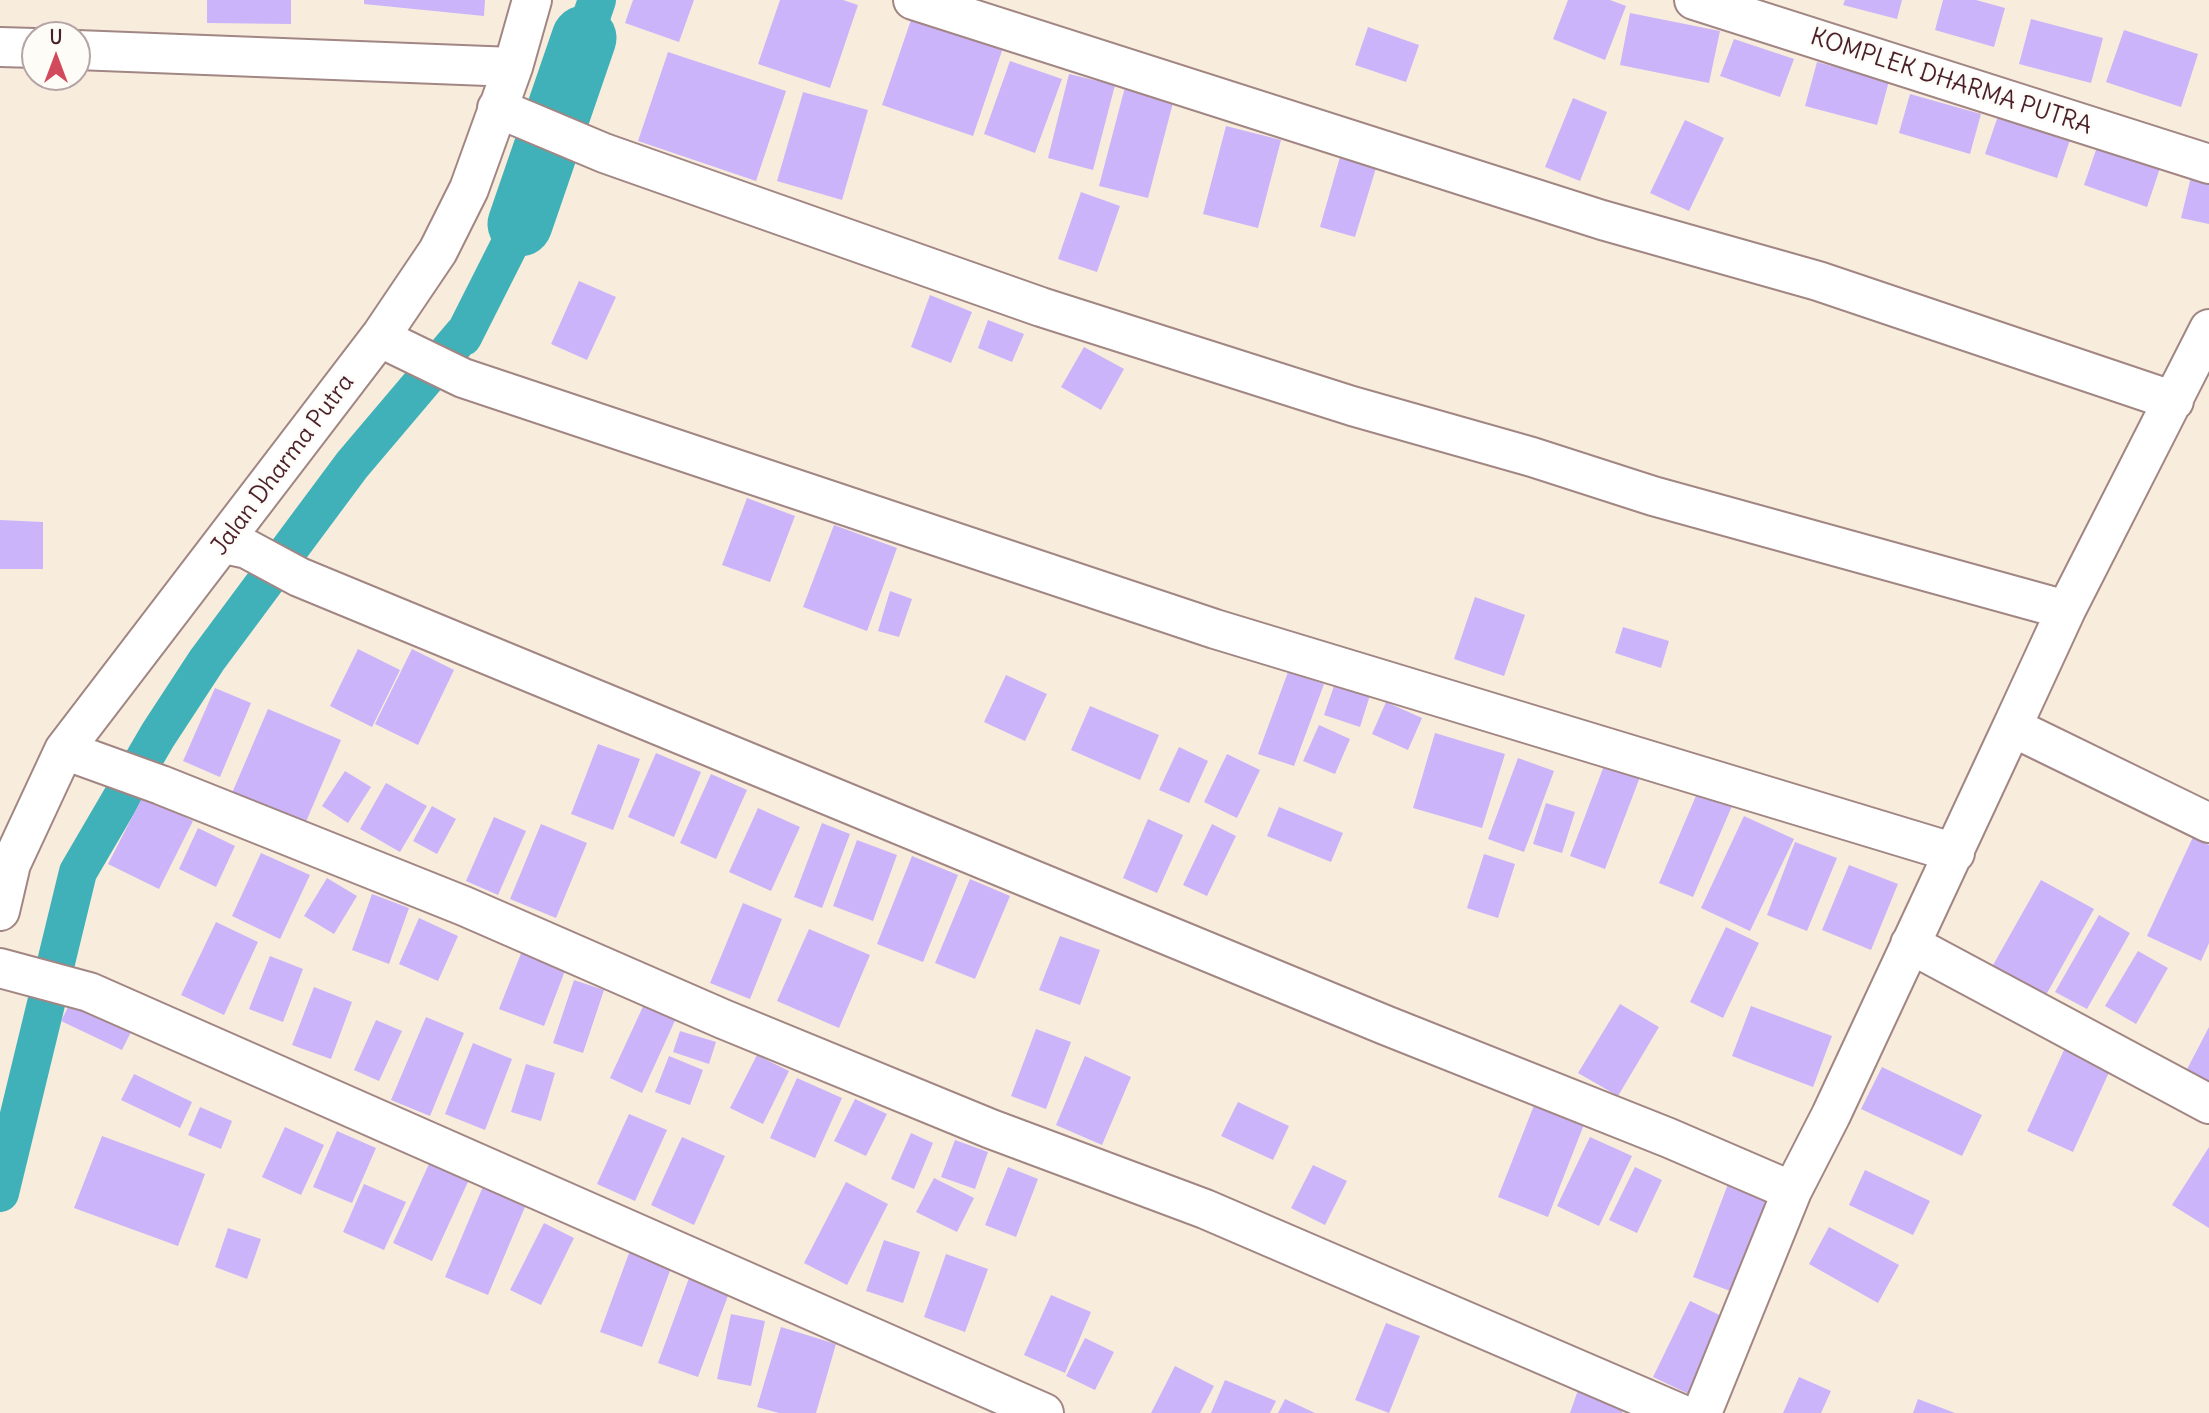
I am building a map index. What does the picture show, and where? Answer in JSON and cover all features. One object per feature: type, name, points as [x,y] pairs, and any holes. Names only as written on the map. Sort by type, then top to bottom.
[{"type":"street","name":"Jalan Dharma Putra","points":[[0,911],[5,864],[235,546],[389,340],[438,251],[507,112],[513,67],[532,0]]},
{"type":"street","points":[[913,0],[1602,220],[1818,281],[2174,401]]},
{"type":"street","name":"KOMPLEK DHARMA PUTRA","points":[[1694,0],[2209,164]]},
{"type":"street","points":[[0,47],[21,48]]},
{"type":"street","points":[[91,51],[513,67]]},
{"type":"street","points":[[507,112],[604,153],[1041,307],[1352,406],[1532,457],[1653,496],[2066,610]]},
{"type":"street","points":[[1702,1413],[1792,1191],[1831,1115],[1955,853],[2066,610],[2209,329]]},
{"type":"street","points":[[389,340],[463,378],[1215,629],[1955,853]]},
{"type":"street","points":[[235,546],[299,577],[1397,1030],[1670,1138],[1792,1191]]},
{"type":"street","points":[[2012,727],[2209,823]]},
{"type":"street","points":[[82,755],[464,906],[710,1014],[991,1129],[1205,1209],[1679,1413]]},
{"type":"street","points":[[1910,944],[2209,1104]]},
{"type":"street","points":[[0,968],[89,992],[1044,1413]]},
{"type":"building","points":[[207,0],[291,0],[291,24],[207,23]]},
{"type":"building","points":[[364,0],[485,0],[484,16],[364,4]]},
{"type":"building","points":[[633,0],[694,0],[679,42],[625,23]]},
{"type":"building","points":[[780,0],[843,0],[858,5],[830,88],[758,64]]},
{"type":"building","points":[[1568,0],[1610,0],[1626,6],[1605,60],[1553,39]]},
{"type":"building","points":[[1845,0],[1902,0],[1897,19],[1843,5]]},
{"type":"building","points":[[1943,0],[1976,0],[2005,8],[1994,47],[1935,30]]},
{"type":"building","points":[[914,11],[1005,42],[973,136],[882,105]]},
{"type":"building","points":[[1630,13],[1720,31],[1709,83],[1620,65]]},
{"type":"building","points":[[2031,19],[2103,38],[2091,83],[2019,64]]},
{"type":"building","points":[[1368,27],[1419,45],[1406,82],[1355,65]]},
{"type":"building","points":[[2124,30],[2198,54],[2181,107],[2106,82]]},
{"type":"building","points":[[1734,39],[1794,59],[1780,97],[1720,76]]},
{"type":"building","points":[[668,52],[786,91],[756,181],[638,141]]},
{"type":"building","points":[[1010,61],[1062,79],[1035,153],[984,134]]},
{"type":"building","points":[[1817,62],[1889,81],[1877,125],[1805,106]]},
{"type":"building","points":[[1069,74],[1115,85],[1093,170],[1048,158]]},
{"type":"building","points":[[1125,87],[1174,99],[1148,198],[1099,186]]},
{"type":"building","points":[[803,92],[868,110],[842,200],[777,181]]},
{"type":"building","points":[[1910,94],[1981,114],[1970,154],[1899,133]]},
{"type":"building","points":[[1573,98],[1607,112],[1580,181],[1545,167]]},
{"type":"building","points":[[1998,116],[2070,140],[2057,178],[1985,154]]},
{"type":"building","points":[[1685,120],[1724,138],[1689,211],[1650,193]]},
{"type":"building","points":[[1226,126],[1281,140],[1258,228],[1203,214]]},
{"type":"building","points":[[2097,147],[2160,168],[2147,207],[2084,185]]},
{"type":"building","points":[[1340,157],[1376,168],[1355,237],[1320,227]]},
{"type":"building","points":[[2191,177],[2209,181],[2209,224],[2181,218]]},
{"type":"building","points":[[1081,192],[1120,206],[1097,272],[1058,259]]},
{"type":"building","points":[[579,281],[616,297],[587,360],[551,344]]},
{"type":"building","points":[[930,295],[972,312],[951,363],[911,347]]},
{"type":"building","points":[[988,320],[1024,334],[1012,362],[978,348]]},
{"type":"building","points":[[1084,347],[1124,369],[1101,410],[1061,387]]},
{"type":"building","points":[[747,498],[795,516],[770,582],[722,565]]},
{"type":"building","points":[[0,520],[43,522],[43,569],[0,569]]},
{"type":"building","points":[[834,525],[897,548],[867,631],[803,607]]},
{"type":"building","points":[[890,591],[912,599],[899,637],[878,631]]},
{"type":"building","points":[[1475,597],[1525,615],[1504,676],[1454,659]]},
{"type":"building","points":[[1623,627],[1669,641],[1661,668],[1615,653]]},
{"type":"building","points":[[358,649],[400,670],[372,727],[330,706]]},
{"type":"building","points":[[412,649],[454,670],[418,745],[375,724]]},
{"type":"building","points":[[1288,672],[1324,684],[1294,766],[1258,754]]},
{"type":"building","points":[[1006,675],[1047,694],[1025,741],[984,722]]},
{"type":"building","points":[[1336,680],[1371,692],[1360,727],[1324,715]]},
{"type":"building","points":[[215,688],[251,703],[220,777],[183,761]]},
{"type":"building","points":[[1386,702],[1422,718],[1408,750],[1372,734]]},
{"type":"building","points":[[1090,706],[1159,735],[1140,780],[1071,750]]},
{"type":"building","points":[[268,709],[341,740],[305,824],[232,793]]},
{"type":"building","points":[[1319,725],[1350,739],[1335,774],[1303,761]]},
{"type":"building","points":[[1435,733],[1505,754],[1482,828],[1413,808]]},
{"type":"building","points":[[598,744],[640,759],[613,830],[571,814]]},
{"type":"building","points":[[1179,747],[1208,761],[1189,803],[1159,790]]},
{"type":"building","points":[[656,753],[701,772],[674,837],[628,817]]},
{"type":"building","points":[[1227,754],[1260,770],[1237,818],[1204,802]]},
{"type":"building","points":[[1518,758],[1554,771],[1524,852],[1488,839]]},
{"type":"building","points":[[1605,763],[1640,777],[1605,869],[1570,856]]},
{"type":"building","points":[[345,771],[371,787],[348,823],[322,806]]},
{"type":"building","points":[[711,774],[747,790],[716,859],[680,843]]},
{"type":"building","points":[[386,783],[427,806],[400,852],[360,829]]},
{"type":"building","points":[[1698,791],[1732,806],[1693,897],[1659,883]]},
{"type":"building","points":[[143,796],[193,821],[159,889],[108,864]]},
{"type":"building","points":[[1546,803],[1575,812],[1562,853],[1533,844]]},
{"type":"building","points":[[432,806],[456,819],[437,854],[413,841]]},
{"type":"building","points":[[1279,807],[1343,833],[1331,862],[1267,836]]},
{"type":"building","points":[[758,808],[800,827],[771,891],[729,872]]},
{"type":"building","points":[[1744,816],[1794,839],[1750,931],[1701,908]]},
{"type":"building","points":[[494,817],[526,831],[498,895],[466,881]]},
{"type":"building","points":[[1148,819],[1183,835],[1157,893],[1123,878]]},
{"type":"building","points":[[822,823],[850,834],[822,908],[794,897]]},
{"type":"building","points":[[541,824],[587,843],[556,918],[510,899]]},
{"type":"building","points":[[1212,824],[1236,836],[1207,896],[1183,885]]},
{"type":"building","points":[[198,828],[235,846],[216,887],[179,869]]},
{"type":"building","points":[[2193,837],[2209,845],[2209,943],[2201,961],[2147,936]]},
{"type":"building","points":[[857,840],[897,855],[873,921],[833,906]]},
{"type":"building","points":[[1795,842],[1837,858],[1807,931],[1767,915]]},
{"type":"building","points":[[261,853],[310,875],[280,939],[232,916]]},
{"type":"building","points":[[1484,854],[1515,864],[1498,918],[1467,908]]},
{"type":"building","points":[[912,856],[958,875],[923,962],[877,944]]},
{"type":"building","points":[[1849,865],[1898,884],[1871,950],[1822,930]]},
{"type":"building","points":[[327,878],[357,896],[334,934],[304,916]]},
{"type":"building","points":[[970,879],[1010,896],[975,979],[935,963]]},
{"type":"building","points":[[2041,880],[2094,909],[2041,1004],[1988,974]]},
{"type":"building","points":[[372,894],[409,908],[389,964],[352,950]]},
{"type":"building","points":[[743,903],[782,919],[750,999],[710,983]]},
{"type":"building","points":[[2099,915],[2130,933],[2087,1009],[2055,992]]},
{"type":"building","points":[[419,918],[458,936],[438,981],[399,964]]},
{"type":"building","points":[[216,922],[258,942],[224,1015],[181,995]]},
{"type":"building","points":[[1726,927],[1759,943],[1723,1018],[1690,1002]]},
{"type":"building","points":[[809,929],[870,955],[839,1028],[777,1001]]},
{"type":"building","points":[[1060,936],[1100,950],[1080,1005],[1039,990]]},
{"type":"building","points":[[522,951],[566,968],[544,1026],[499,1009]]},
{"type":"building","points":[[2138,951],[2168,968],[2136,1024],[2105,1006]]},
{"type":"building","points":[[270,956],[303,969],[283,1022],[249,1009]]},
{"type":"building","points":[[574,980],[604,990],[583,1053],[553,1043]]},
{"type":"building","points":[[314,987],[352,1002],[331,1059],[292,1045]]},
{"type":"building","points":[[74,995],[135,1024],[122,1050],[61,1021]]},
{"type":"building","points":[[646,1000],[678,1014],[642,1093],[610,1078]]},
{"type":"building","points":[[1620,1004],[1659,1027],[1618,1096],[1578,1073]]},
{"type":"building","points":[[1751,1006],[1832,1036],[1813,1087],[1732,1056]]},
{"type":"building","points":[[426,1017],[464,1033],[430,1116],[391,1100]]},
{"type":"building","points":[[376,1020],[402,1031],[379,1081],[354,1070]]},
{"type":"building","points":[[2209,1027],[2209,1088],[2184,1075]]},
{"type":"building","points":[[1036,1029],[1071,1042],[1046,1109],[1011,1096]]},
{"type":"building","points":[[680,1031],[716,1042],[709,1064],[673,1052]]},
{"type":"building","points":[[2069,1039],[2115,1059],[2073,1152],[2027,1131]]},
{"type":"building","points":[[473,1043],[512,1059],[485,1130],[445,1114]]},
{"type":"building","points":[[757,1055],[789,1071],[763,1124],[730,1108]]},
{"type":"building","points":[[669,1056],[703,1070],[690,1105],[655,1092]]},
{"type":"building","points":[[1085,1056],[1131,1077],[1102,1145],[1056,1125]]},
{"type":"building","points":[[526,1064],[555,1073],[541,1121],[511,1112]]},
{"type":"building","points":[[1882,1067],[1982,1115],[1962,1156],[1861,1109]]},
{"type":"building","points":[[134,1074],[192,1102],[180,1128],[121,1100]]},
{"type":"building","points":[[797,1078],[842,1098],[815,1158],[770,1138]]},
{"type":"building","points":[[1540,1090],[1590,1109],[1548,1217],[1498,1197]]},
{"type":"building","points":[[855,1099],[887,1114],[866,1156],[834,1141]]},
{"type":"building","points":[[1238,1102],[1289,1126],[1273,1160],[1221,1136]]},
{"type":"building","points":[[200,1107],[232,1121],[221,1149],[188,1135]]},
{"type":"building","points":[[629,1114],[667,1130],[635,1201],[597,1184]]},
{"type":"building","points":[[285,1127],[324,1145],[301,1195],[262,1177]]},
{"type":"building","points":[[337,1131],[376,1148],[352,1203],[313,1187]]},
{"type":"building","points":[[911,1133],[933,1143],[914,1189],[891,1179]]},
{"type":"building","points":[[102,1136],[205,1174],[178,1246],[74,1208]]},
{"type":"building","points":[[682,1137],[725,1156],[694,1225],[651,1205]]},
{"type":"building","points":[[1590,1137],[1632,1156],[1599,1226],[1557,1206]]},
{"type":"building","points":[[955,1140],[988,1152],[975,1189],[941,1177]]},
{"type":"building","points":[[2209,1147],[2209,1228],[2172,1205]]},
{"type":"building","points":[[433,1155],[472,1173],[432,1261],[393,1243]]},
{"type":"building","points":[[1313,1165],[1347,1181],[1325,1225],[1291,1208]]},
{"type":"building","points":[[1008,1167],[1038,1179],[1016,1237],[985,1225]]},
{"type":"building","points":[[1635,1167],[1662,1180],[1637,1233],[1609,1220]]},
{"type":"building","points":[[1865,1170],[1930,1201],[1913,1235],[1849,1205]]},
{"type":"building","points":[[1731,1176],[1771,1190],[1733,1292],[1693,1277]]},
{"type":"building","points":[[934,1178],[974,1198],[957,1232],[916,1212]]},
{"type":"building","points":[[846,1182],[888,1204],[847,1285],[804,1263]]},
{"type":"building","points":[[364,1184],[406,1202],[384,1250],[343,1232]]},
{"type":"building","points":[[484,1184],[527,1202],[488,1295],[445,1277]]},
{"type":"building","points":[[544,1223],[574,1238],[541,1305],[510,1290]]},
{"type":"building","points":[[1829,1227],[1899,1265],[1878,1303],[1809,1264]]},
{"type":"building","points":[[228,1228],[261,1239],[247,1279],[215,1267]]},
{"type":"building","points":[[884,1240],[920,1252],[903,1303],[866,1291]]},
{"type":"building","points":[[632,1245],[674,1260],[642,1347],[600,1332]]},
{"type":"building","points":[[946,1254],[988,1269],[965,1332],[924,1317]]},
{"type":"building","points":[[693,1267],[733,1282],[698,1377],[658,1363]]},
{"type":"building","points":[[1051,1295],[1091,1312],[1065,1373],[1024,1355]]},
{"type":"building","points":[[1690,1301],[1728,1319],[1691,1395],[1653,1377]]},
{"type":"building","points":[[731,1314],[765,1321],[751,1386],[717,1379]]},
{"type":"building","points":[[1386,1323],[1420,1336],[1389,1413],[1355,1400]]},
{"type":"building","points":[[781,1327],[836,1344],[816,1413],[779,1413],[757,1407]]},
{"type":"building","points":[[1085,1338],[1114,1352],[1095,1390],[1066,1376]]},
{"type":"building","points":[[1175,1366],[1214,1386],[1200,1413],[1151,1413]]},
{"type":"building","points":[[1799,1377],[1831,1391],[1821,1413],[1783,1413]]},
{"type":"building","points":[[1225,1380],[1276,1401],[1270,1413],[1211,1413]]},
{"type":"building","points":[[1578,1390],[1624,1407],[1622,1413],[1570,1413]]},
{"type":"building","points":[[1285,1399],[1315,1413],[1278,1413]]},
{"type":"building","points":[[1918,1399],[1955,1413],[1913,1413]]},
{"type":"waterway","points":[[584,38],[597,0]]},
{"type":"waterway","points":[[520,224],[584,38]]},
{"type":"waterway","points":[[0,1193],[78,872],[158,735],[207,660],[352,465],[463,334],[463,337],[520,224]]}]
